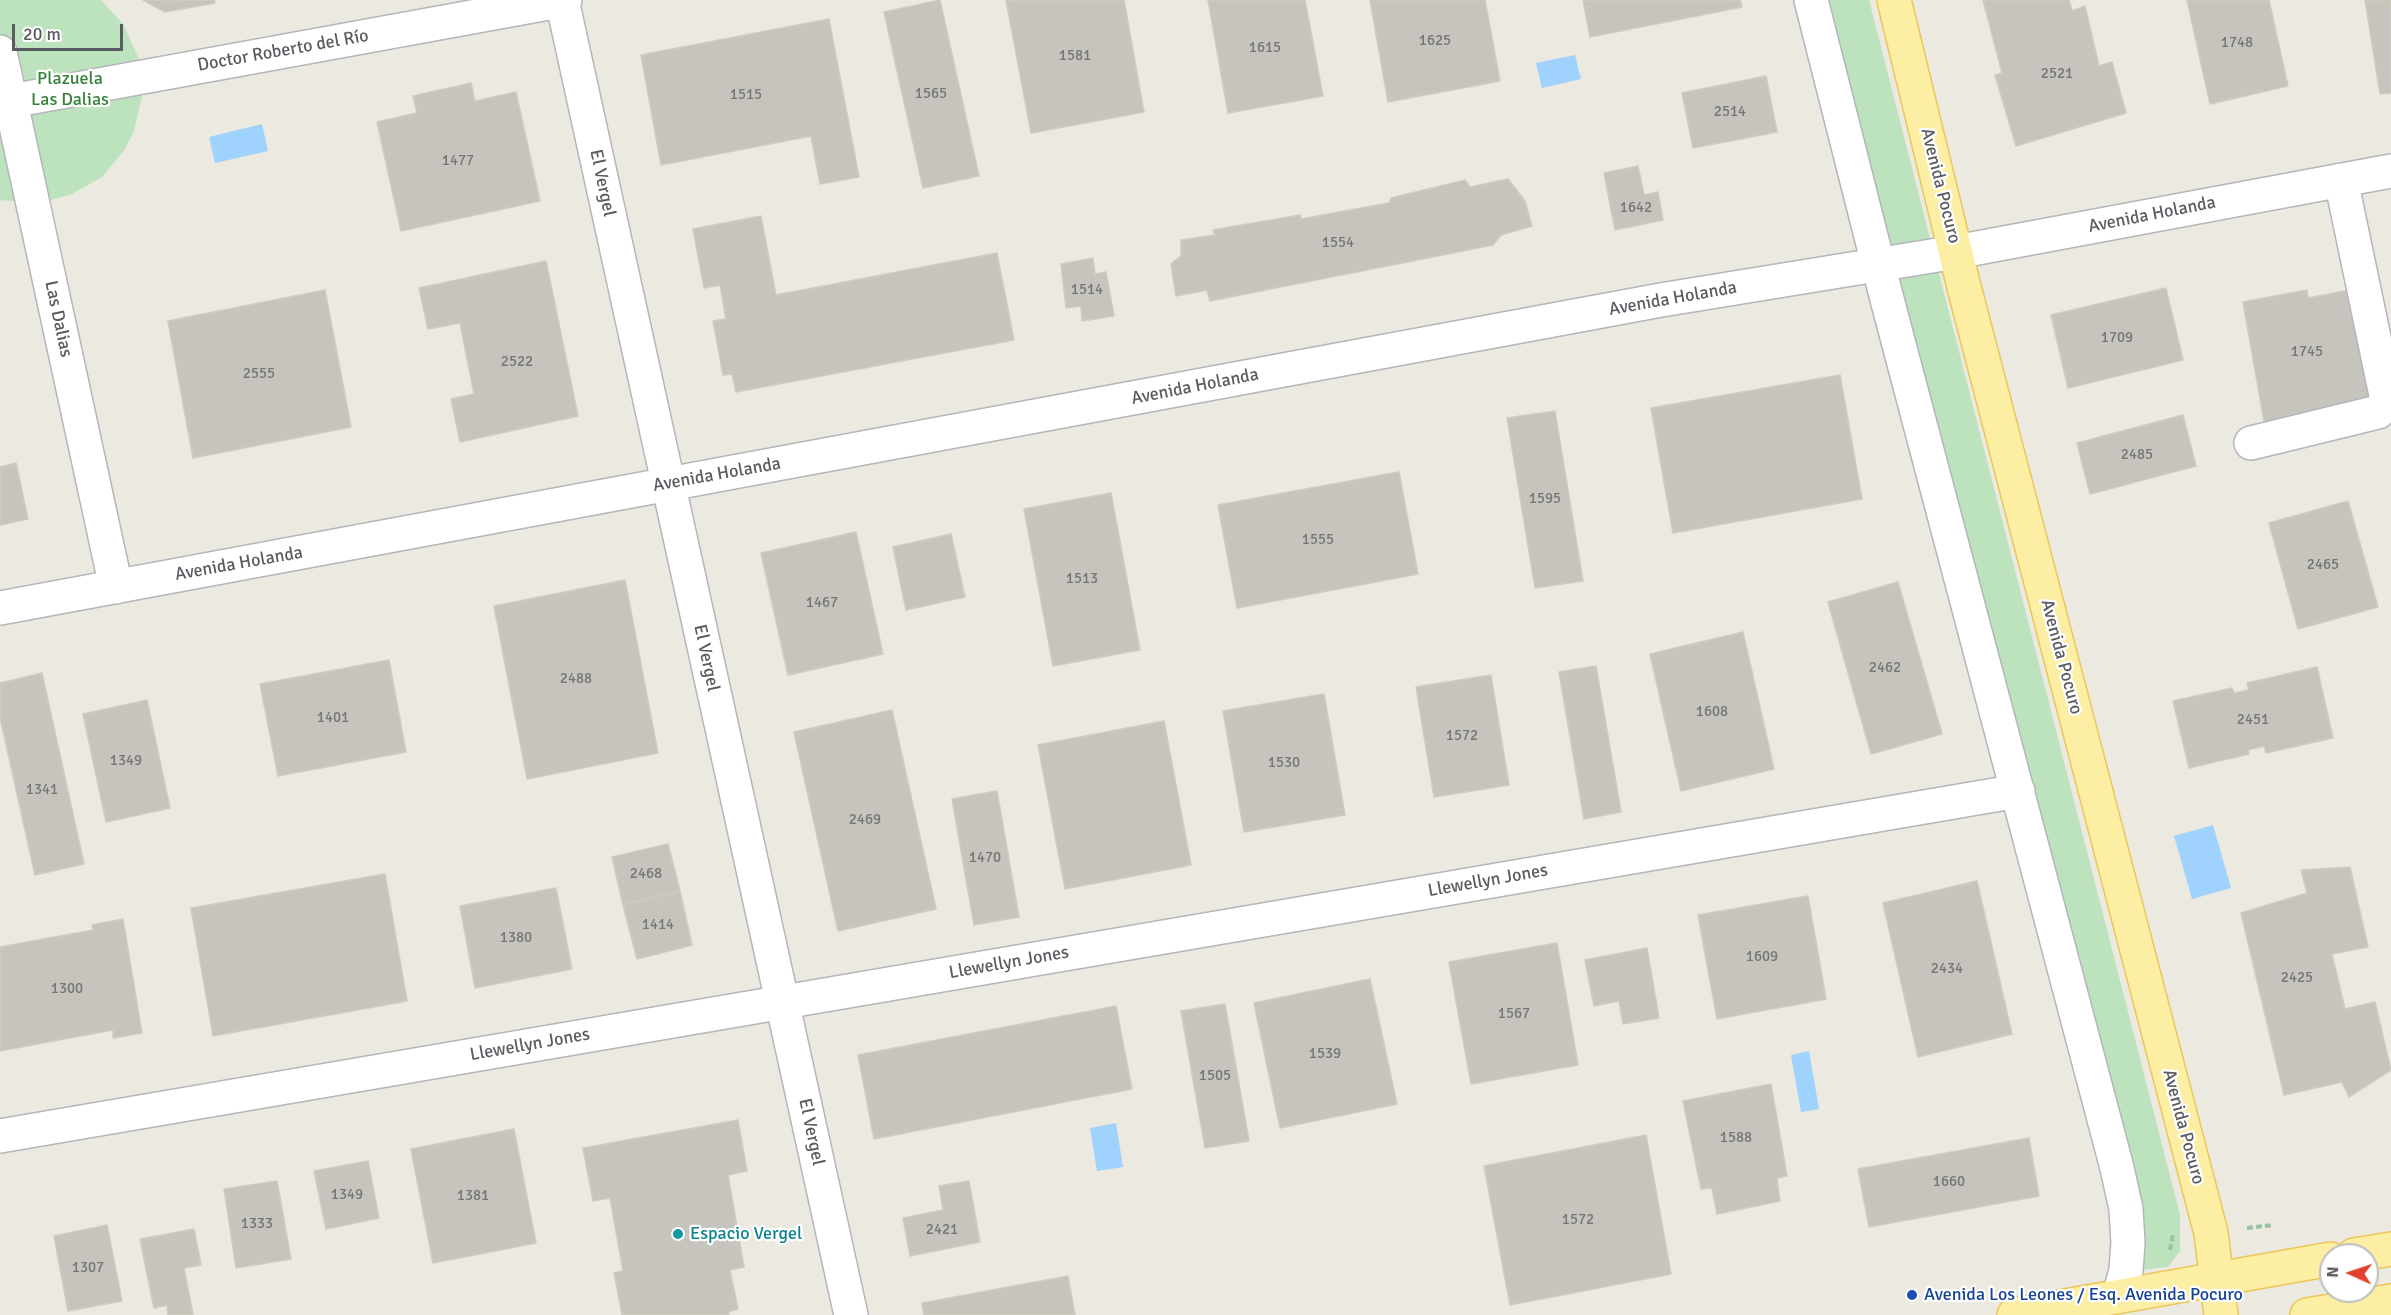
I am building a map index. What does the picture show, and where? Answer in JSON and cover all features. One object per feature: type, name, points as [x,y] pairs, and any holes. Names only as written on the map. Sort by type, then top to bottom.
[{"type":"main road","name":"Avenida Pocuro","points":[[1894,0],[1956,252],[2211,1233],[2221,1315]]},
{"type":"main road","points":[[2014,1315],[2319,1261]]},
{"type":"main road","points":[[2307,1315],[2391,1301]]},
{"type":"street","name":"Doctor Roberto del Río","points":[[5,102],[563,0]]},
{"type":"street","name":"El Vergel","points":[[563,0],[851,1315]]},
{"type":"street","points":[[1811,0],[1878,265],[2123,1196],[2128,1243],[2126,1270],[2119,1296]]},
{"type":"street","name":"Las Dalias","points":[[0,52],[5,102],[116,587]]},
{"type":"street","name":"Avenida Holanda","points":[[0,608],[1649,303],[1956,252],[2391,171]]},
{"type":"street","points":[[2251,443],[2378,412],[2385,406],[2386,395],[2341,180]]},
{"type":"street","name":"Llewellyn Jones","points":[[0,1136],[2018,791]]},
{"type":"green space","name":"Plazuela Las Dalias","points":[[0,0],[101,0],[123,24],[139,59],[142,96],[134,131],[125,149],[102,177],[70,195],[38,203],[0,200]]},
{"type":"green space","points":[[1826,0],[1869,0],[2180,1215],[2180,1251],[2168,1267],[2139,1270]]},
{"type":"water","points":[[1575,55],[1581,79],[1542,88],[1536,63]]},
{"type":"water","points":[[262,124],[268,151],[215,163],[209,137]]},
{"type":"water","points":[[2213,825],[2231,888],[2192,899],[2174,836]]},
{"type":"water","points":[[1809,1051],[1819,1109],[1801,1112],[1791,1055]]},
{"type":"water","points":[[1116,1123],[1123,1167],[1097,1171],[1090,1128]]},
{"type":"building","points":[[143,0],[214,0],[215,3],[165,12]]},
{"type":"building","points":[[940,0],[979,176],[923,188],[884,12]]},
{"type":"building","points":[[1006,0],[1124,0],[1144,112],[1031,133]]},
{"type":"building","points":[[1208,0],[1305,0],[1323,96],[1228,113]]},
{"type":"building","points":[[1370,0],[1485,0],[1500,81],[1388,102]]},
{"type":"building","points":[[1583,0],[1740,0],[1742,7],[1590,37]]},
{"type":"building","points":[[1983,0],[2069,0],[2072,11],[2085,6],[2099,66],[2112,62],[2126,113],[2016,146],[1995,75],[2002,73]]},
{"type":"building","points":[[2187,0],[2269,0],[2288,86],[2210,104]]},
{"type":"building","points":[[2365,0],[2391,0],[2391,93],[2380,94]]},
{"type":"building","points":[[829,19],[859,177],[820,184],[811,136],[661,165],[641,55]]},
{"type":"building","points":[[1766,76],[1777,132],[1693,148],[1682,93]]},
{"type":"building","points":[[471,83],[475,101],[516,92],[540,201],[401,231],[377,122],[417,113],[413,96]]},
{"type":"building","points":[[1638,166],[1644,195],[1658,192],[1663,220],[1615,230],[1604,173]]},
{"type":"building","points":[[1508,179],[1525,201],[1532,226],[1501,235],[1493,245],[1210,301],[1207,290],[1176,296],[1171,264],[1181,256],[1181,240],[1215,235],[1213,230],[1300,215],[1301,219],[1389,203],[1391,198],[1465,180],[1470,187]]},
{"type":"building","points":[[761,216],[776,295],[997,253],[1014,340],[736,392],[732,374],[723,375],[713,321],[726,319],[720,285],[704,288],[693,229]]},
{"type":"building","points":[[1093,258],[1095,274],[1106,272],[1114,316],[1082,321],[1081,306],[1066,308],[1061,264]]},
{"type":"building","points":[[546,261],[578,416],[460,442],[451,399],[474,394],[460,323],[428,329],[419,288]]},
{"type":"building","points":[[2166,288],[2183,360],[2068,388],[2051,315]]},
{"type":"building","points":[[325,290],[351,427],[193,458],[168,321]]},
{"type":"building","points":[[2307,290],[2308,298],[2350,290],[2370,403],[2265,427],[2243,302]]},
{"type":"building","points":[[1840,375],[1862,499],[1673,533],[1651,408]]},
{"type":"building","points":[[1555,411],[1583,581],[1535,588],[1507,418]]},
{"type":"building","points":[[2183,415],[2196,466],[2090,494],[2077,443]]},
{"type":"building","points":[[16,463],[28,519],[0,525],[0,467]]},
{"type":"building","points":[[1399,472],[1418,574],[1237,608],[1218,505]]},
{"type":"building","points":[[1111,493],[1140,650],[1053,666],[1024,509]]},
{"type":"building","points":[[2348,501],[2378,607],[2298,629],[2269,523]]},
{"type":"building","points":[[856,532],[883,654],[788,675],[761,553]]},
{"type":"building","points":[[951,534],[965,597],[906,610],[893,547]]},
{"type":"building","points":[[625,580],[658,753],[527,779],[494,606]]},
{"type":"building","points":[[1898,582],[1942,734],[1871,754],[1828,602]]},
{"type":"building","points":[[1743,632],[1774,769],[1681,791],[1650,654]]},
{"type":"building","points":[[389,660],[406,752],[278,776],[260,684]]},
{"type":"building","points":[[1596,666],[1621,812],[1584,819],[1559,672]]},
{"type":"building","points":[[2317,667],[2333,738],[2266,753],[2264,746],[2248,750],[2249,754],[2189,768],[2173,701],[2232,688],[2234,693],[2249,690],[2247,683]]},
{"type":"building","points":[[42,673],[84,864],[35,875],[0,717],[0,683]]},
{"type":"building","points":[[1491,675],[1509,785],[1434,797],[1416,687]]},
{"type":"building","points":[[1324,694],[1345,815],[1244,832],[1223,711]]},
{"type":"building","points":[[147,700],[170,808],[106,822],[83,714]]},
{"type":"building","points":[[892,710],[936,909],[838,931],[794,732]]},
{"type":"building","points":[[1164,721],[1191,865],[1065,889],[1038,745]]},
{"type":"building","points":[[997,791],[1019,917],[974,925],[952,799]]},
{"type":"building","points":[[668,844],[680,891],[623,905],[612,857]]},
{"type":"building","points":[[2350,867],[2368,947],[2332,954],[2345,1009],[2375,1002],[2391,1070],[2349,1097],[2342,1082],[2284,1095],[2241,913],[2307,893],[2301,870]]},
{"type":"building","points":[[385,874],[407,1001],[213,1036],[191,908]]},
{"type":"building","points":[[1977,881],[2012,1034],[1918,1057],[1883,903]]},
{"type":"building","points":[[556,888],[572,969],[475,988],[460,906]]},
{"type":"building","points":[[680,891],[692,945],[637,959],[623,905]]},
{"type":"building","points":[[1808,896],[1826,999],[1717,1019],[1698,915]]},
{"type":"building","points":[[123,919],[142,1033],[113,1038],[113,1030],[0,1051],[0,947],[93,930],[92,925]]},
{"type":"building","points":[[1557,943],[1578,1065],[1471,1084],[1449,962]]},
{"type":"building","points":[[1647,948],[1659,1018],[1623,1024],[1619,1001],[1594,1006],[1585,960]]},
{"type":"building","points":[[1370,979],[1397,1104],[1280,1128],[1254,1003]]},
{"type":"building","points":[[1225,1004],[1249,1141],[1205,1148],[1181,1011]]},
{"type":"building","points":[[1116,1006],[1132,1089],[874,1139],[858,1055]]},
{"type":"building","points":[[1771,1084],[1787,1176],[1777,1178],[1780,1201],[1717,1214],[1712,1188],[1701,1189],[1683,1101]]},
{"type":"building","name":"Espacio Vergel","points":[[738,1120],[747,1171],[728,1175],[744,1267],[730,1270],[738,1309],[728,1312],[729,1315],[622,1315],[614,1273],[623,1271],[610,1198],[593,1201],[583,1148]]},
{"type":"building","points":[[514,1129],[536,1243],[433,1263],[411,1149]]},
{"type":"building","points":[[1646,1135],[1671,1274],[1510,1305],[1484,1166]]},
{"type":"building","points":[[2029,1138],[2039,1196],[1869,1227],[1858,1169]]},
{"type":"building","points":[[368,1161],[379,1218],[326,1229],[314,1171]]},
{"type":"building","points":[[277,1181],[291,1259],[236,1268],[224,1189]]},
{"type":"building","points":[[969,1181],[980,1242],[910,1256],[903,1218],[943,1210],[939,1186]]},
{"type":"building","points":[[107,1225],[122,1301],[68,1311],[54,1236]]},
{"type":"building","points":[[194,1229],[201,1265],[184,1268],[193,1315],[168,1315],[167,1305],[154,1308],[140,1239]]},
{"type":"building","points":[[1068,1276],[1075,1315],[924,1315],[922,1303]]},
{"type":"place","name":"Espacio Vergel","points":[[678,1234]]},
{"type":"place","name":"Avenida Los Leones / Esq. Avenida Pocuro","points":[[1912,1295]]}]
